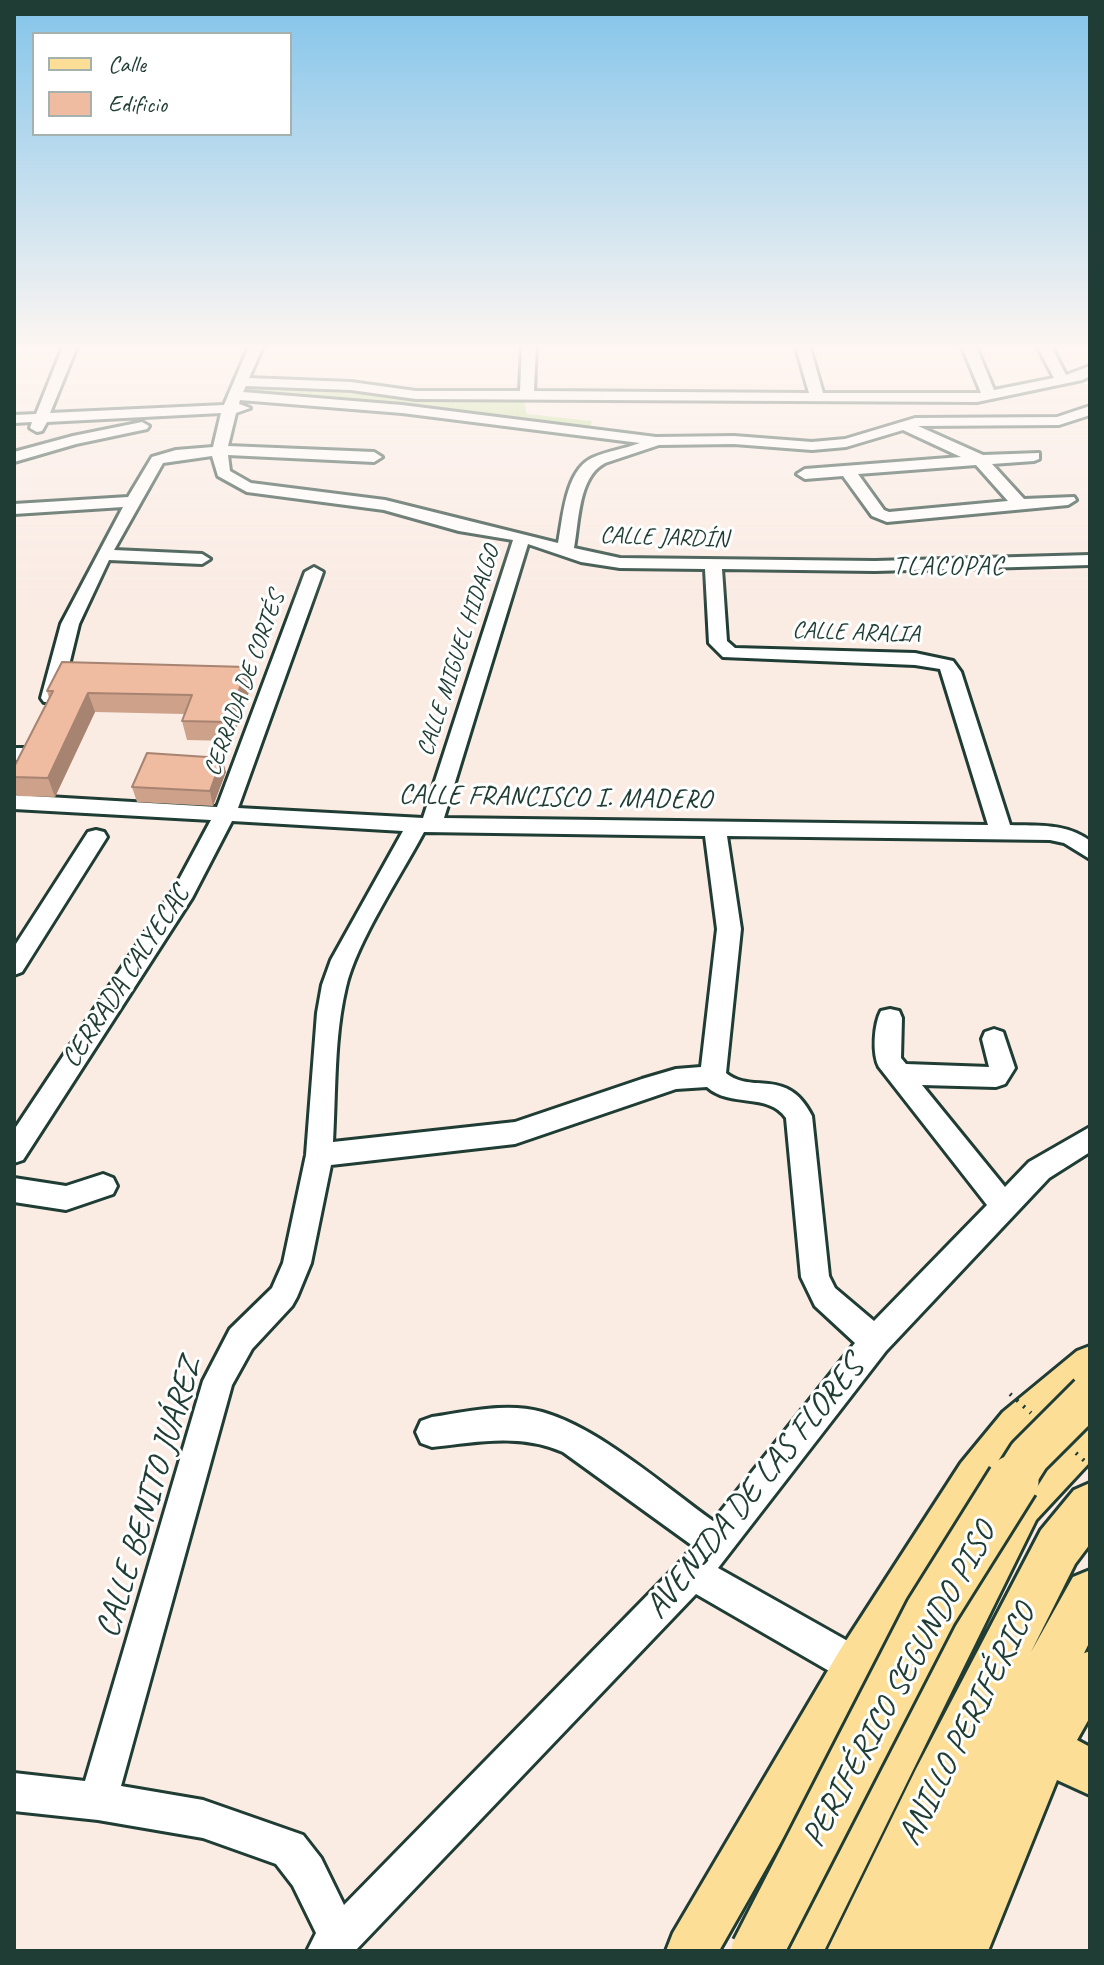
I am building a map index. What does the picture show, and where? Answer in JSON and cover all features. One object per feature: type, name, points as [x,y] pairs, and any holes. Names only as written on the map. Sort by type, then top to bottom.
[{"type":"highway","name":"PERIFÉRICO SEGUNDO PISO","points":[[757,1951],[931,1612],[1029,1456],[1090,1395]]},
{"type":"highway","name":"ANILLO PERIFÉRICO","points":[[794,1951],[1020,1504],[1090,1429]]},
{"type":"highway","name":"ANILLO PERIFÉRICO","points":[[856,1951],[1058,1547],[1090,1506]]},
{"type":"highway","points":[[909,1951],[1043,1679],[1090,1594]]},
{"type":"main road","points":[[691,1951],[856,1666],[975,1477],[1017,1426],[1090,1364]]},
{"type":"main road","points":[[963,1951],[1046,1749],[1090,1673]]},
{"type":"main road","points":[[1046,1749],[1090,1772]]},
{"type":"street","points":[[21,455],[31,436]]},
{"type":"street","points":[[21,455],[90,436]]},
{"type":"street","points":[[219,452],[223,436]]},
{"type":"street","points":[[614,436],[656,441],[734,440],[829,446],[870,436]]},
{"type":"street","points":[[927,436],[980,460],[1019,504]]},
{"type":"street","points":[[565,552],[579,484],[586,471],[592,464],[636,452],[656,441]]},
{"type":"street","points":[[21,761],[43,726],[67,667],[70,624],[103,555],[157,460],[184,452],[374,457]]},
{"type":"street","name":"CALLE JARDÍN","points":[[219,452],[223,473],[247,487],[385,505],[444,522],[522,537],[565,552],[620,563],[933,566],[1090,560]]},
{"type":"street","points":[[805,474],[1034,456]]},
{"type":"street","points":[[848,472],[878,513],[887,517],[1068,500]]},
{"type":"street","points":[[14,509],[135,501]]},
{"type":"street","name":"CALLE MIGUEL HIDALGO","points":[[424,825],[522,537]]},
{"type":"street","points":[[103,555],[202,559]]},
{"type":"street","name":"CALLE ARALIA","points":[[713,565],[718,643],[730,653],[915,659],[946,665],[952,672],[1001,832]]},
{"type":"street","name":"CERRADA DE CORTÉS","points":[[225,814],[314,572]]},
{"type":"street","name":"CALLE FRANCISCO I. MADERO","points":[[14,802],[424,825],[1001,832],[1081,836],[1090,852]]},
{"type":"street","name":"CERRADA CALYECAC","points":[[17,1141],[184,892],[225,814]]},
{"type":"street","name":"CALLE BENITO JUÁREZ","points":[[98,1801],[218,1381],[241,1339],[282,1297],[297,1263],[319,1155],[329,1013],[334,985],[343,960],[424,825]]},
{"type":"street","points":[[713,1076],[729,929],[715,830]]},
{"type":"street","points":[[14,966],[96,837]]},
{"type":"street","points":[[890,1018],[888,1060],[986,1186],[1006,1205]]},
{"type":"street","points":[[898,1074],[996,1077],[1002,1068],[994,1039]]},
{"type":"street","points":[[319,1155],[515,1133],[676,1079],[713,1076],[723,1085],[781,1096],[795,1107],[799,1116],[815,1277],[825,1297],[875,1341]]},
{"type":"street","name":"AVENIDA DE LAS FLORES","points":[[334,1944],[693,1573],[875,1341],[1039,1170],[1090,1138]]},
{"type":"street","points":[[14,1190],[66,1198],[103,1186]]},
{"type":"street","points":[[432,1432],[505,1423],[541,1427],[574,1441],[716,1543]]},
{"type":"street","points":[[693,1573],[856,1666]]},
{"type":"street","points":[[14,1792],[98,1801],[203,1819],[289,1849],[307,1872],[334,1944]]},
{"type":"building","points":[[62,662],[247,667],[228,722],[182,721],[192,695],[88,693],[48,778],[14,777],[14,767],[53,691],[47,691]]},
{"type":"building","points":[[147,753],[222,758],[210,791],[132,787]]},
{"type":"district","name":"TLACOPAC","points":[[949,567]]}]
